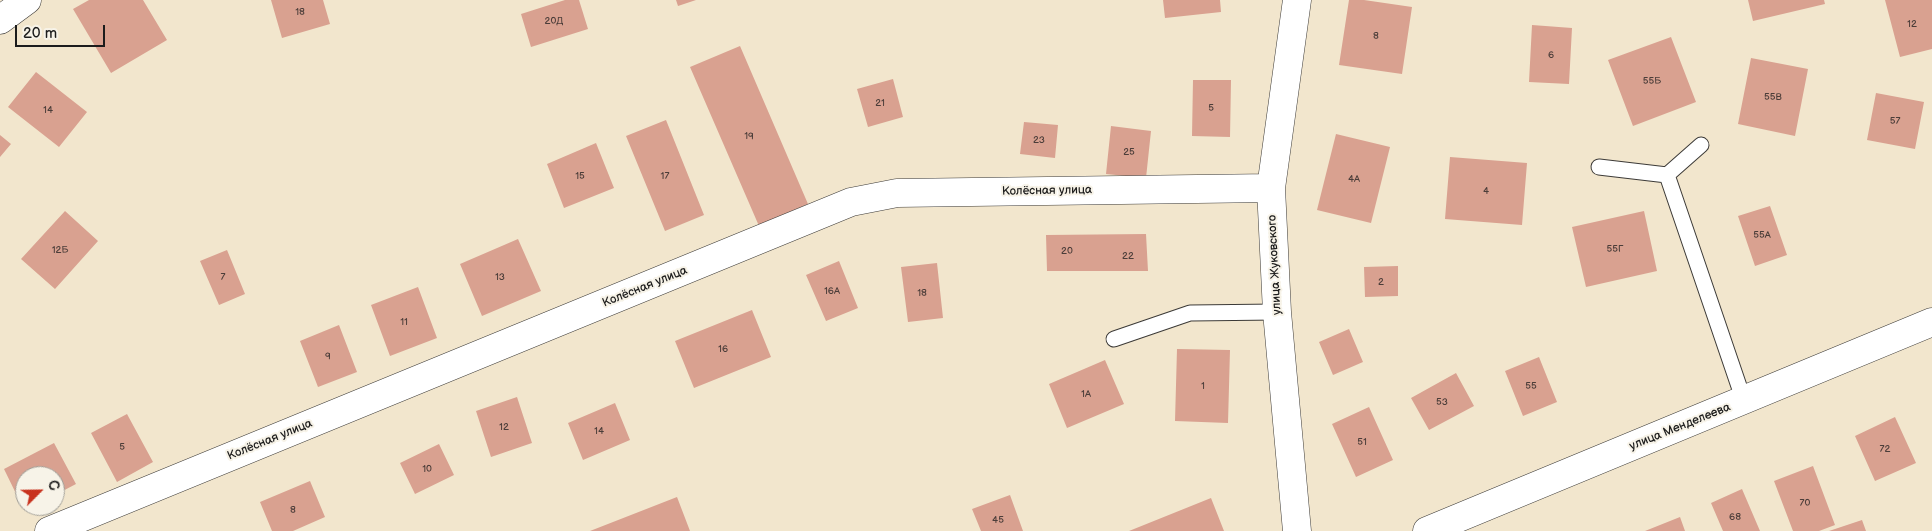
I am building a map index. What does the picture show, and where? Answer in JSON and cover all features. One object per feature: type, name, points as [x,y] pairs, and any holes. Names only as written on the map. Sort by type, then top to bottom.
[{"type":"street","points":[[0,20],[27,0]]},
{"type":"street","name":"улица Жуковского","points":[[1297,0],[1271,188],[1277,312],[1297,531]]},
{"type":"street","name":"Колёсная улица","points":[[49,531],[851,202],[897,193],[1271,188]]},
{"type":"street","name":"улица Менделеева","points":[[1427,531],[1932,322]]},
{"type":"lane","points":[[1599,167],[1667,175],[1701,145]]},
{"type":"lane","points":[[1667,175],[1744,401]]},
{"type":"lane","points":[[1114,339],[1190,313],[1277,312]]},
{"type":"building","points":[[89,0],[143,0],[167,40],[111,73],[73,9]]},
{"type":"building","points":[[271,0],[323,0],[330,24],[282,38]]},
{"type":"building","points":[[565,0],[579,0],[588,29],[531,47],[521,14]]},
{"type":"building","points":[[676,0],[696,0],[678,6]]},
{"type":"building","points":[[1163,0],[1220,0],[1221,12],[1165,18]]},
{"type":"building","points":[[1349,0],[1364,0],[1412,7],[1402,74],[1339,65]]},
{"type":"building","points":[[1748,0],[1824,0],[1825,4],[1753,21]]},
{"type":"building","points":[[1885,0],[1932,0],[1932,49],[1900,57]]},
{"type":"building","points":[[1532,25],[1572,28],[1569,84],[1529,82]]},
{"type":"building","points":[[1671,37],[1696,102],[1633,126],[1608,60]]},
{"type":"building","points":[[740,46],[808,204],[759,226],[690,67]]},
{"type":"building","points":[[1751,58],[1808,69],[1795,136],[1738,124]]},
{"type":"building","points":[[36,72],[87,112],[59,147],[8,107]]},
{"type":"building","points":[[893,79],[903,117],[868,127],[857,89]]},
{"type":"building","points":[[1193,80],[1231,80],[1230,137],[1192,136]]},
{"type":"building","points":[[1876,93],[1924,102],[1915,149],[1867,140]]},
{"type":"building","points":[[666,120],[704,215],[665,231],[626,136]]},
{"type":"building","points":[[1024,122],[1058,125],[1055,158],[1020,154]]},
{"type":"building","points":[[1111,126],[1151,131],[1146,178],[1106,174]]},
{"type":"building","points":[[1336,134],[1390,147],[1371,223],[1317,210]]},
{"type":"building","points":[[0,135],[11,144],[0,157]]},
{"type":"building","points":[[596,143],[614,188],[564,208],[547,164]]},
{"type":"building","points":[[1450,157],[1527,163],[1522,225],[1445,219]]},
{"type":"building","points":[[1770,206],[1787,255],[1755,266],[1738,216]]},
{"type":"building","points":[[65,211],[98,241],[55,289],[21,259]]},
{"type":"building","points":[[1644,211],[1657,271],[1586,287],[1572,227]]},
{"type":"building","points":[[1146,234],[1148,271],[1047,271],[1046,235]]},
{"type":"building","points":[[518,239],[541,291],[482,316],[460,264]]},
{"type":"building","points":[[227,250],[245,294],[219,305],[200,261]]},
{"type":"building","points":[[839,261],[858,308],[826,321],[806,275]]},
{"type":"building","points":[[937,263],[943,318],[908,322],[901,267]]},
{"type":"building","points":[[1398,266],[1398,296],[1365,297],[1364,267]]},
{"type":"building","points":[[418,287],[437,338],[390,356],[371,305]]},
{"type":"building","points":[[752,310],[771,357],[694,388],[675,341]]},
{"type":"building","points":[[339,325],[357,372],[318,387],[300,341]]},
{"type":"building","points":[[1349,329],[1363,362],[1333,375],[1319,342]]},
{"type":"building","points":[[1177,349],[1230,350],[1228,423],[1175,421]]},
{"type":"building","points":[[1539,357],[1557,402],[1523,416],[1505,371]]},
{"type":"building","points":[[1105,360],[1124,404],[1067,428],[1049,384]]},
{"type":"building","points":[[1456,373],[1474,406],[1429,430],[1411,398]]},
{"type":"building","points":[[517,397],[532,443],[491,457],[476,411]]},
{"type":"building","points":[[615,403],[630,440],[583,460],[568,423]]},
{"type":"building","points":[[1369,407],[1393,460],[1356,477],[1332,424]]},
{"type":"building","points":[[127,414],[153,462],[117,482],[91,433]]},
{"type":"building","points":[[1895,417],[1916,463],[1875,481],[1855,436]]},
{"type":"building","points":[[54,443],[76,484],[65,490],[65,466],[15,466],[15,492],[4,469]]},
{"type":"building","points":[[439,444],[454,475],[415,494],[400,463]]},
{"type":"building","points":[[1813,466],[1835,525],[1819,531],[1793,531],[1774,481]]},
{"type":"building","points":[[310,481],[325,517],[293,531],[272,531],[260,502]]},
{"type":"building","points":[[1742,489],[1760,531],[1723,531],[1711,503]]},
{"type":"building","points":[[1010,495],[1023,531],[981,531],[972,509]]},
{"type":"building","points":[[677,497],[690,531],[590,531]]},
{"type":"building","points":[[1211,498],[1224,531],[1129,531]]},
{"type":"building","points":[[1680,517],[1685,531],[1645,531]]},
{"type":"building","points":[[1862,520],[1866,531],[1829,531]]}]
